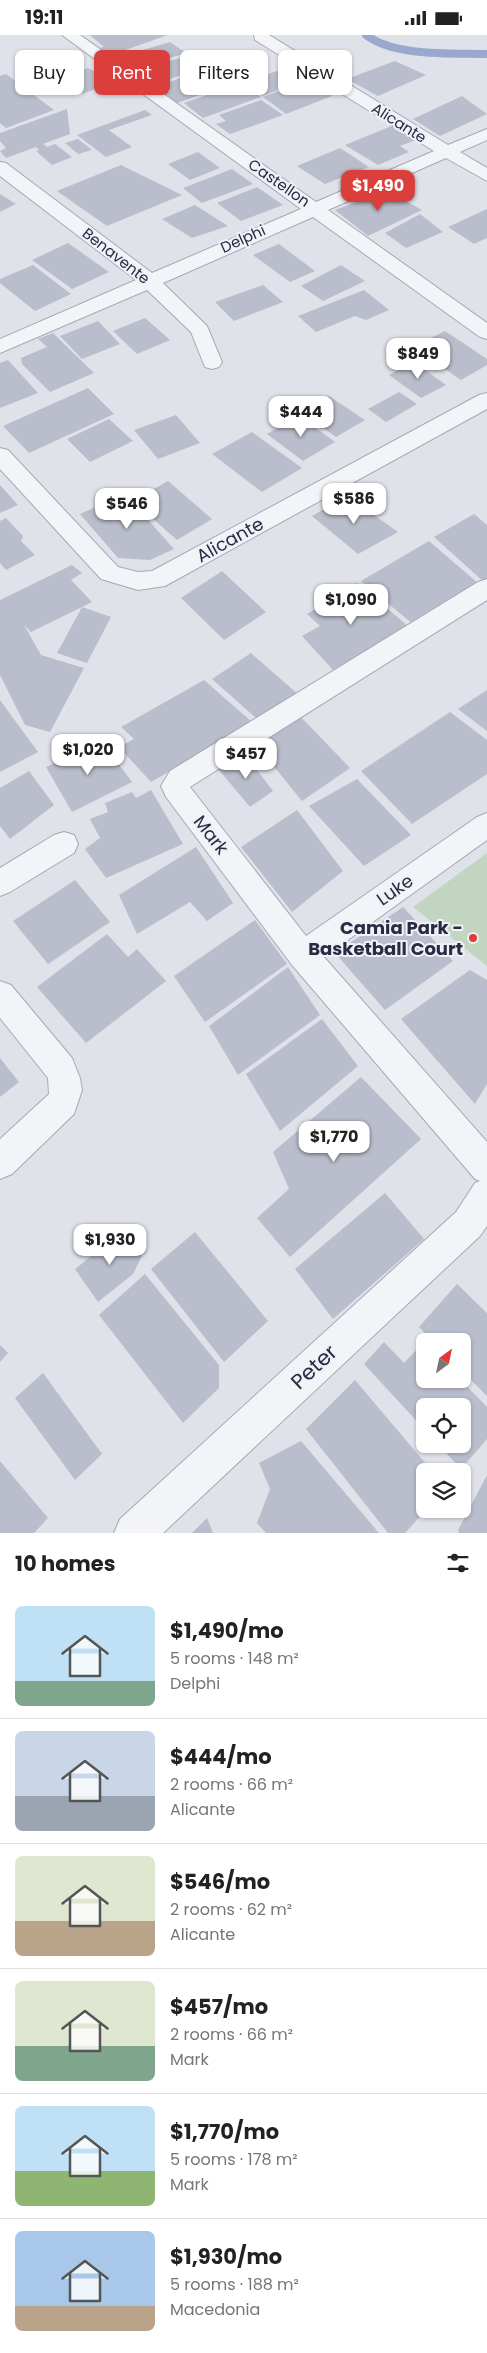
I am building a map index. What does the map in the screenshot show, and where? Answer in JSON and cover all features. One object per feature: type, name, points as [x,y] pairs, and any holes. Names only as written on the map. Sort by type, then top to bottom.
[{"type":"street","name":"Castellon","points":[[70,35],[487,333]]},
{"type":"street","name":"Alicante","points":[[261,37],[487,176]]},
{"type":"street","name":"Delphi","points":[[0,347],[314,208],[487,134]]},
{"type":"street","name":"Benavente","points":[[0,167],[149,281],[200,330],[212,362]]},
{"type":"street","name":"Alicante","points":[[0,455],[98,563],[110,573],[138,581],[156,580],[487,400]]},
{"type":"street","name":"Mark","points":[[487,588],[177,782],[176,789],[303,955],[487,1167]]},
{"type":"street","name":"Luke","points":[[303,955],[487,825]]},
{"type":"street","points":[[0,883],[64,844]]},
{"type":"street","points":[[0,995],[62,1069],[66,1081],[66,1093],[63,1103],[0,1161]]},
{"type":"street","name":"Peter","points":[[134,1533],[468,1224],[487,1195]]},
{"type":"green space","points":[[487,853],[487,966],[413,907]]},
{"type":"building","points":[[90,35],[168,35],[125,50],[100,50],[98,48],[104,47]]},
{"type":"building","points":[[170,42],[182,50],[180,50],[180,55],[170,58],[170,50],[143,50]]},
{"type":"building","points":[[180,58],[180,76],[170,79],[170,61]]},
{"type":"building","points":[[395,61],[426,75],[378,96],[352,82],[352,77]]},
{"type":"building","points":[[88,68],[94,71],[94,89],[84,94],[84,69]]},
{"type":"building","points":[[278,71],[278,90],[268,94],[268,74]]},
{"type":"building","points":[[6,74],[15,81],[15,95],[34,95],[54,110],[6,128],[0,123],[0,76]]},
{"type":"building","points":[[180,78],[180,95],[200,95],[177,103],[167,95],[170,95],[170,82]]},
{"type":"building","points":[[278,91],[278,95],[332,96],[286,114],[263,97]]},
{"type":"building","points":[[207,95],[258,95],[261,97],[203,118],[184,103]]},
{"type":"building","points":[[462,96],[487,114],[440,136],[413,119]]},
{"type":"building","points":[[261,100],[283,115],[230,134],[216,124],[226,121],[219,115]]},
{"type":"building","points":[[67,109],[70,134],[43,144],[47,147],[55,144],[72,157],[52,165],[36,151],[39,150],[36,147],[6,158],[0,151],[6,148],[0,141],[0,133]]},
{"type":"building","points":[[145,110],[152,115],[109,130],[132,147],[106,157],[77,135]]},
{"type":"building","points":[[394,125],[418,139],[400,146],[409,152],[378,165],[345,145]]},
{"type":"building","points":[[78,139],[92,150],[78,154],[65,143]]},
{"type":"building","points":[[340,148],[369,167],[325,184],[297,166]]},
{"type":"building","points":[[198,152],[220,168],[190,180],[168,164]]},
{"type":"building","points":[[121,165],[182,195],[107,226],[57,191]]},
{"type":"building","points":[[232,169],[253,184],[202,203],[183,188]]},
{"type":"building","points":[[257,187],[283,205],[241,221],[217,203]]},
{"type":"building","points":[[387,191],[422,210],[368,236],[335,210]]},
{"type":"building","points":[[0,194],[16,204],[0,212]]},
{"type":"building","points":[[195,205],[228,226],[192,238],[162,219]]},
{"type":"building","points":[[487,209],[487,238],[474,244],[448,227]]},
{"type":"building","points":[[420,214],[443,232],[406,248],[385,233]]},
{"type":"building","points":[[68,243],[109,272],[72,289],[32,260]]},
{"type":"building","points":[[279,244],[315,271],[290,282],[253,255]]},
{"type":"building","points":[[33,265],[71,294],[35,311],[0,283],[0,279]]},
{"type":"building","points":[[341,265],[365,281],[323,301],[301,286]]},
{"type":"building","points":[[263,285],[283,302],[234,321],[215,302]]},
{"type":"building","points":[[364,290],[389,310],[366,320],[355,316],[316,332],[298,316]]},
{"type":"building","points":[[145,318],[170,340],[137,354],[113,331]]},
{"type":"building","points":[[98,321],[120,344],[82,359],[60,336]]},
{"type":"building","points":[[445,331],[487,359],[487,365],[461,380],[413,347]]},
{"type":"building","points":[[53,333],[94,373],[50,392],[22,364],[21,358],[47,347],[38,339]]},
{"type":"building","points":[[8,360],[38,393],[0,408],[0,363]]},
{"type":"building","points":[[414,362],[446,385],[421,398],[389,375]]},
{"type":"building","points":[[88,388],[114,414],[29,453],[3,426]]},
{"type":"building","points":[[399,392],[417,404],[386,422],[368,409]]},
{"type":"building","points":[[329,396],[365,420],[336,437],[301,412]]},
{"type":"building","points":[[176,415],[200,443],[158,459],[134,430]]},
{"type":"building","points":[[299,416],[335,442],[303,461],[267,434]]},
{"type":"building","points":[[109,419],[133,441],[90,462],[67,439]]},
{"type":"building","points":[[252,432],[302,468],[262,492],[212,454]]},
{"type":"building","points":[[168,481],[212,519],[177,540],[133,501]]},
{"type":"building","points":[[0,485],[18,505],[0,513]]},
{"type":"building","points":[[125,494],[174,549],[150,560],[118,558],[80,514]]},
{"type":"building","points":[[347,496],[398,532],[358,554],[312,516]]},
{"type":"building","points":[[474,514],[487,525],[487,580],[484,582],[434,537]]},
{"type":"building","points":[[6,518],[23,536],[21,541],[35,555],[6,570],[0,563],[0,521]]},
{"type":"building","points":[[429,541],[479,584],[414,625],[361,581]]},
{"type":"building","points":[[72,565],[82,573],[71,580],[92,602],[31,632],[24,625],[41,655],[84,668],[50,732],[25,725],[0,675],[0,600]]},
{"type":"building","points":[[222,571],[266,612],[224,640],[181,598]]},
{"type":"building","points":[[357,583],[408,626],[333,670],[302,636],[320,626],[307,614]]},
{"type":"building","points":[[82,607],[111,617],[87,663],[57,653]]},
{"type":"building","points":[[251,653],[299,695],[257,719],[212,679]]},
{"type":"building","points":[[204,680],[253,723],[151,782],[119,747],[134,739],[121,727]]},
{"type":"building","points":[[487,690],[487,731],[458,709]]},
{"type":"building","points":[[0,700],[38,752],[0,772]]},
{"type":"building","points":[[450,712],[487,740],[487,774],[412,824],[361,771]]},
{"type":"building","points":[[299,715],[350,768],[302,801],[254,742]]},
{"type":"building","points":[[102,742],[132,782],[72,812],[46,767]]},
{"type":"building","points":[[244,753],[273,791],[250,807],[219,770]]},
{"type":"building","points":[[29,771],[54,805],[10,839],[0,826],[0,788]]},
{"type":"building","points":[[357,779],[411,835],[364,866],[309,806]]},
{"type":"building","points":[[151,790],[183,844],[106,878],[85,849],[100,838],[90,819],[108,812],[105,803],[132,792],[136,798]]},
{"type":"building","points":[[297,810],[343,871],[292,912],[241,847]]},
{"type":"building","points":[[196,847],[233,903],[207,921],[190,902],[137,934],[119,895]]},
{"type":"building","points":[[75,880],[110,922],[48,964],[13,921]]},
{"type":"building","points":[[403,907],[453,961],[385,1010],[335,953]]},
{"type":"building","points":[[255,920],[287,964],[205,1022],[174,976]]},
{"type":"building","points":[[107,934],[128,957],[137,949],[166,981],[86,1043],[37,987]]},
{"type":"building","points":[[288,967],[320,1015],[238,1075],[209,1026]]},
{"type":"building","points":[[470,970],[487,980],[487,1084],[475,1104],[401,1019]]},
{"type":"building","points":[[322,1019],[358,1066],[280,1131],[246,1074]]},
{"type":"building","points":[[0,1058],[19,1082],[0,1097]]},
{"type":"building","points":[[361,1077],[421,1139],[290,1257],[257,1218],[289,1189],[273,1152]]},
{"type":"building","points":[[385,1193],[424,1239],[333,1319],[295,1269]]},
{"type":"building","points":[[123,1231],[142,1256],[133,1274],[98,1302],[75,1269]]},
{"type":"building","points":[[195,1232],[268,1321],[224,1362],[151,1269]]},
{"type":"building","points":[[145,1274],[219,1365],[219,1388],[183,1423],[99,1315]]},
{"type":"building","points":[[457,1284],[487,1313],[487,1396],[471,1380],[471,1333],[425,1333],[419,1327]]},
{"type":"building","points":[[384,1342],[404,1363],[416,1350],[416,1388],[469,1388],[487,1407],[487,1439],[466,1463],[455,1463],[446,1453],[471,1453],[471,1398],[416,1398],[416,1420],[364,1364]]},
{"type":"building","points":[[0,1345],[8,1353],[0,1362]]},
{"type":"building","points":[[43,1373],[102,1454],[75,1480],[15,1398]]},
{"type":"building","points":[[355,1380],[425,1463],[416,1463],[416,1518],[419,1518],[405,1533],[388,1533],[306,1429]]},
{"type":"building","points":[[301,1441],[379,1533],[266,1533],[257,1523],[270,1489],[259,1463]]},
{"type":"building","points":[[0,1461],[48,1518],[34,1533],[0,1533]]},
{"type":"building","points":[[487,1475],[487,1533],[459,1533],[458,1530],[464,1518],[471,1518],[471,1505]]},
{"type":"building","points":[[207,1518],[213,1533],[192,1533]]},
{"type":"waterway","points":[[366,35],[378,42],[408,50],[487,54]]},
{"type":"place","name":"Camia Park - Basketball Court","points":[[473,938]]}]
